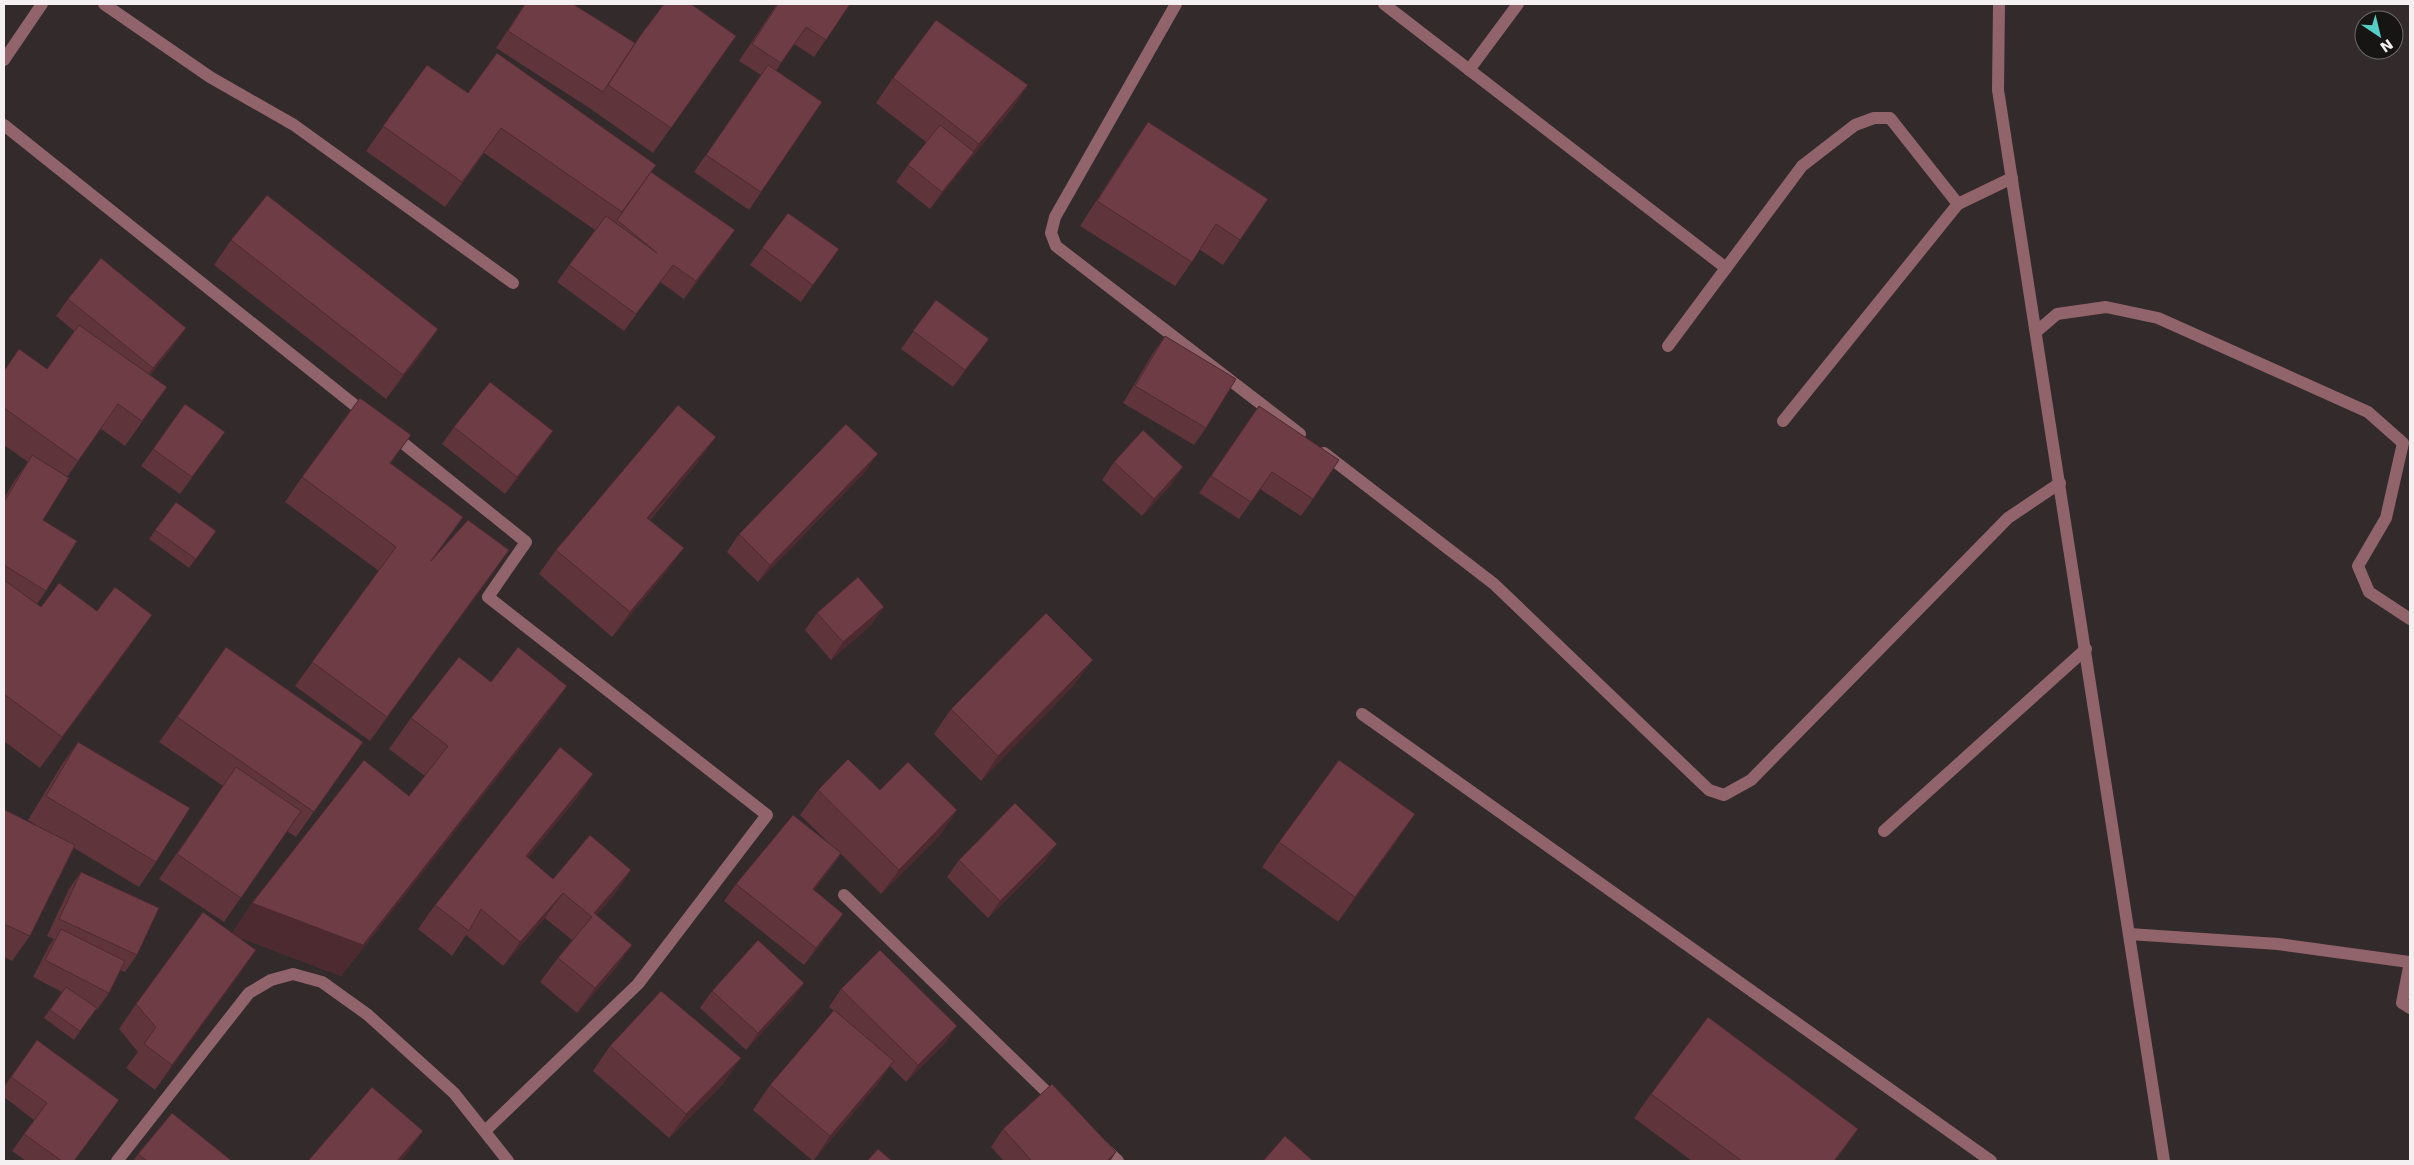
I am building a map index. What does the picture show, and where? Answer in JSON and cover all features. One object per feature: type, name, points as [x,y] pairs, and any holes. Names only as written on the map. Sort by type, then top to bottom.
[{"type":"street","points":[[4,60],[42,4]]},
{"type":"street","points":[[104,4],[210,77],[294,125],[513,283]]},
{"type":"street","points":[[1176,4],[1055,217],[1051,233],[1056,246],[1494,584],[1710,790],[1724,795],[1752,780],[2008,518],[2060,483]]},
{"type":"street","points":[[1384,4],[1726,268]]},
{"type":"street","points":[[1469,70],[1518,4]]},
{"type":"street","points":[[1999,4],[1998,90],[2164,1161]]},
{"type":"street","points":[[1668,346],[1802,166],[1855,125],[1874,118],[1890,118],[1958,204]]},
{"type":"street","points":[[4,125],[526,542],[488,597],[767,815],[638,984],[485,1132]]},
{"type":"street","points":[[1783,421],[1958,204],[2012,178]]},
{"type":"street","points":[[2036,332],[2057,314],[2106,307],[2158,318],[2368,412],[2403,443],[2386,518],[2358,566],[2370,592],[2410,619]]},
{"type":"street","points":[[1884,831],[2086,649]]},
{"type":"street","points":[[1362,714],[1991,1161]]},
{"type":"street","points":[[844,895],[1068,1114]]},
{"type":"street","points":[[2129,934],[2278,944],[2409,962],[2402,1003],[2410,1008]]},
{"type":"street","points":[[117,1161],[249,993],[271,980],[293,974],[322,982],[368,1015],[454,1093],[508,1161]]},
{"type":"street","points":[[1090,1134],[1118,1161]]},
{"type":"building","points":[[525,4],[573,4],[635,43],[603,92],[508,31]]},
{"type":"building","points":[[664,4],[691,4],[736,36],[671,128],[608,85],[640,36]]},
{"type":"building","points":[[778,4],[850,4],[826,40],[806,27],[781,63],[752,44]]},
{"type":"building","points":[[936,20],[1028,85],[979,144],[893,78]]},
{"type":"building","points":[[497,53],[656,165],[622,212],[501,128],[462,182],[383,126],[427,65],[468,93]]},
{"type":"building","points":[[768,65],[822,102],[761,192],[706,155]]},
{"type":"building","points":[[1148,122],[1268,199],[1240,240],[1216,224],[1192,262],[1097,201]]},
{"type":"building","points":[[940,125],[974,152],[942,192],[908,165]]},
{"type":"building","points":[[651,172],[735,230],[696,281],[673,265],[636,314],[569,265],[606,216],[657,253],[617,220]]},
{"type":"building","points":[[267,195],[438,329],[403,375],[231,240]]},
{"type":"building","points":[[788,213],[839,249],[813,285],[762,248]]},
{"type":"building","points":[[101,258],[186,328],[153,368],[68,299]]},
{"type":"building","points":[[936,300],[989,339],[965,370],[913,331]]},
{"type":"building","points":[[79,325],[167,387],[142,421],[118,404],[78,461],[4,408],[4,371],[19,349],[47,369]]},
{"type":"building","points":[[1165,336],[1236,379],[1206,428],[1135,386]]},
{"type":"building","points":[[490,382],[553,431],[517,477],[454,427]]},
{"type":"building","points":[[360,398],[411,435],[390,463],[463,517],[431,561],[468,520],[509,550],[387,717],[312,662],[396,547],[302,477]]},
{"type":"building","points":[[185,404],[225,432],[192,477],[153,449]]},
{"type":"building","points":[[678,405],[716,437],[647,518],[684,548],[630,612],[556,550]]},
{"type":"building","points":[[1259,406],[1339,460],[1313,499],[1272,472],[1251,502],[1211,476]]},
{"type":"building","points":[[846,424],[878,454],[770,565],[739,534]]},
{"type":"building","points":[[1143,430],[1183,467],[1154,499],[1114,462]]},
{"type":"building","points":[[32,455],[69,478],[43,520],[77,541],[46,591],[4,565],[4,502]]},
{"type":"building","points":[[176,502],[216,531],[196,559],[155,530]]},
{"type":"building","points":[[858,577],[884,607],[843,642],[817,613]]},
{"type":"building","points":[[4,580],[41,607],[59,583],[97,611],[115,587],[152,615],[62,737],[4,694]]},
{"type":"building","points":[[1046,613],[1093,660],[998,756],[951,709]]},
{"type":"building","points":[[226,647],[363,742],[314,812],[177,717]]},
{"type":"building","points":[[518,647],[567,686],[363,945],[252,903],[364,760],[409,796],[448,746],[411,718],[459,657],[491,682]]},
{"type":"building","points":[[78,742],[190,808],[156,862],[46,796]]},
{"type":"building","points":[[560,747],[593,774],[526,856],[553,879],[590,835],[631,870],[594,913],[632,945],[595,988],[558,958],[592,917],[563,893],[520,942],[481,909],[469,931],[435,905]]},
{"type":"building","points":[[848,759],[880,790],[908,762],[957,810],[899,870],[818,790]]},
{"type":"building","points":[[1339,760],[1415,814],[1355,897],[1279,842]]},
{"type":"building","points":[[236,767],[301,811],[241,898],[177,854]]},
{"type":"building","points":[[1015,803],[1057,844],[1000,901],[959,860]]},
{"type":"building","points":[[5,810],[75,845],[30,936],[4,924]]},
{"type":"building","points":[[793,815],[841,853],[813,889],[843,914],[816,948],[736,884]]},
{"type":"building","points":[[81,872],[159,908],[137,955],[59,919]]},
{"type":"building","points":[[203,912],[256,950],[172,1065],[144,1044],[156,1027],[136,1004]]},
{"type":"building","points":[[61,929],[125,961],[109,993],[45,960]]},
{"type":"building","points":[[758,940],[804,983],[758,1033],[712,991]]},
{"type":"building","points":[[880,950],[957,1026],[918,1065],[841,989]]},
{"type":"building","points":[[66,987],[97,1008],[80,1031],[50,1010]]},
{"type":"building","points":[[661,991],[741,1058],[686,1114],[610,1046]]},
{"type":"building","points":[[834,1010],[894,1061],[830,1136],[770,1085]]},
{"type":"building","points":[[1708,1017],[1858,1129],[1834,1161],[1742,1161],[1651,1094]]},
{"type":"building","points":[[37,1040],[119,1100],[74,1161],[62,1161],[24,1134],[47,1103],[11,1077]]},
{"type":"building","points":[[1052,1084],[1116,1152],[1107,1161],[1032,1161],[1003,1129]]},
{"type":"building","points":[[372,1087],[423,1131],[397,1161],[308,1161]]},
{"type":"building","points":[[172,1113],[232,1161],[147,1161],[138,1154]]},
{"type":"building","points":[[1285,1136],[1313,1161],[1263,1161]]},
{"type":"building","points":[[878,1149],[892,1161],[867,1161]]}]
